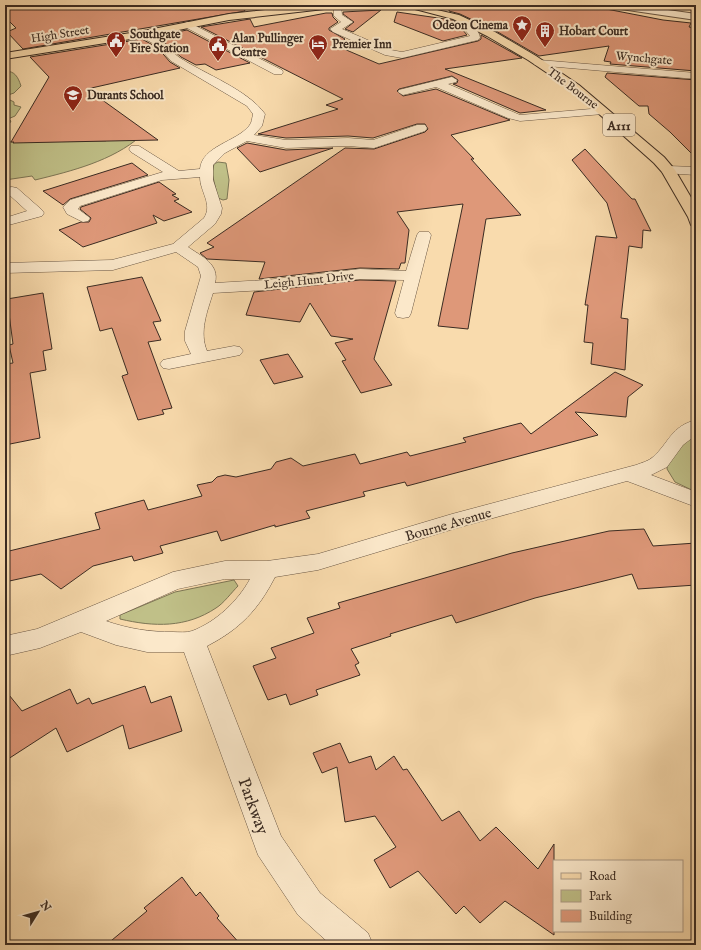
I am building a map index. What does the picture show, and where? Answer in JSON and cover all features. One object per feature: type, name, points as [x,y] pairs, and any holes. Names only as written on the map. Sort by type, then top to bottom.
[{"type":"main road","name":"High Street","points":[[5,56],[143,34],[278,8],[334,5]]},
{"type":"main road","name":"A111","points":[[414,6],[439,5]]},
{"type":"main road","name":"The Bourne","points":[[444,5],[459,19]]},
{"type":"main road","name":"The Bourne","points":[[414,6],[459,19],[491,34],[565,80],[659,160],[668,170],[695,217],[696,222]]},
{"type":"street","points":[[334,5],[338,7],[338,16],[348,22],[335,29],[336,30],[389,53],[402,55],[475,38],[475,34],[459,19]]},
{"type":"street","points":[[614,5],[696,17]]},
{"type":"street","points":[[188,25],[278,72]]},
{"type":"street","points":[[5,268],[92,267],[113,265],[178,247],[210,221],[214,214],[215,208],[206,180],[207,165],[221,150],[244,137],[256,126],[259,114],[252,104],[176,59],[162,45],[143,34]]},
{"type":"street","name":"Wynchgate","points":[[539,63],[696,76]]},
{"type":"street","points":[[565,80],[572,78],[589,66]]},
{"type":"street","points":[[403,92],[458,79]]},
{"type":"street","points":[[438,84],[512,116],[520,118],[603,111]]},
{"type":"street","points":[[244,137],[286,144],[348,142],[374,144],[421,128]]},
{"type":"street","points":[[135,149],[177,175]]},
{"type":"street","points":[[668,170],[696,171]]},
{"type":"street","points":[[83,218],[72,211],[70,207],[75,203],[161,176],[206,173]]},
{"type":"street","points":[[5,222],[37,213],[12,191]]},
{"type":"street","points":[[111,192],[126,203]]},
{"type":"street","points":[[403,313],[424,235]]},
{"type":"street","points":[[178,247],[205,265],[209,276],[207,288],[204,293],[194,331],[194,341],[201,358]]},
{"type":"street","name":"Leigh Hunt Drive","points":[[207,288],[266,285],[360,274],[412,276]]},
{"type":"street","points":[[168,364],[234,351]]},
{"type":"street","name":"Bourne Avenue","points":[[5,646],[40,638],[81,622],[173,581],[225,570],[267,570],[318,562],[452,522],[643,470],[660,462],[685,432],[696,426]]},
{"type":"street","points":[[629,474],[696,500]]},
{"type":"street","points":[[81,622],[116,634],[148,642],[193,642],[215,631],[236,615],[254,594],[267,570]]},
{"type":"street","name":"Parkway","points":[[193,642],[269,845],[309,904],[356,945]]},
{"type":"green space","points":[[5,71],[14,73],[21,86],[14,93],[5,96]]},
{"type":"green space","points":[[10,100],[14,102],[14,105],[21,107],[15,116],[8,119],[11,121],[5,131],[5,104]]},
{"type":"green space","points":[[141,136],[130,145],[104,159],[77,169],[35,180],[32,176],[5,180],[5,142],[106,141],[107,139]]},
{"type":"green space","points":[[218,162],[226,163],[229,180],[227,199],[223,200],[218,198],[212,173],[214,164]]},
{"type":"green space","points":[[696,434],[696,492],[675,482],[667,469],[670,459],[674,454],[682,445]]},
{"type":"green space","points":[[234,580],[238,586],[222,603],[205,615],[170,624],[133,622],[120,619],[120,615],[175,592]]},
{"type":"building","points":[[5,5],[208,5],[243,7],[245,11],[23,49],[7,32],[16,28],[5,17]]},
{"type":"building","points":[[450,5],[596,5],[596,7],[663,20],[691,23],[689,27],[696,28],[696,71],[610,64],[611,62],[604,61],[609,46],[539,56],[496,31],[460,14],[449,11]]},
{"type":"building","points":[[381,10],[353,32],[345,29],[354,22],[343,14],[343,12]]},
{"type":"building","points":[[397,12],[452,20],[457,23],[467,35],[443,41],[394,22]]},
{"type":"building","points":[[332,13],[333,17],[338,22],[329,28],[329,30],[345,39],[337,46],[379,64],[478,41],[481,39],[481,35],[522,58],[445,69],[546,110],[520,113],[453,84],[457,83],[458,80],[452,76],[399,89],[397,91],[403,96],[436,89],[510,120],[451,135],[474,159],[471,159],[521,215],[486,219],[468,329],[438,326],[463,204],[397,212],[409,230],[405,263],[401,263],[399,269],[360,268],[259,279],[265,262],[207,259],[200,253],[214,247],[207,243],[345,148],[374,149],[425,132],[428,129],[425,124],[417,124],[373,138],[348,136],[286,138],[258,134],[338,109],[326,105],[343,99],[201,27],[250,19],[254,27]]},
{"type":"building","points":[[187,30],[250,63],[216,70],[205,64],[196,65],[181,57],[157,36]]},
{"type":"building","points":[[142,39],[158,48],[170,62],[180,68],[87,89],[158,140],[11,142],[49,77],[30,57]]},
{"type":"building","points":[[607,73],[696,80],[696,158],[670,132],[649,114],[648,106],[639,106],[605,77]]},
{"type":"building","points":[[247,143],[286,150],[333,148],[260,172],[237,148]]},
{"type":"building","points":[[585,149],[632,199],[635,199],[651,231],[643,230],[642,248],[629,246],[621,318],[628,319],[625,370],[591,364],[593,343],[584,342],[588,305],[585,305],[596,236],[617,238],[607,203],[572,160]]},
{"type":"building","points":[[132,163],[148,175],[70,199],[63,205],[43,191]]},
{"type":"building","points":[[159,182],[176,194],[172,195],[179,199],[174,201],[192,212],[164,221],[153,215],[157,223],[83,247],[59,230],[81,222],[89,222],[91,218],[80,209],[81,207]]},
{"type":"building","points":[[142,277],[161,321],[153,322],[161,340],[148,342],[172,408],[162,410],[164,414],[138,420],[122,376],[128,374],[112,328],[100,331],[87,287]]},
{"type":"building","points":[[360,280],[396,281],[374,359],[392,385],[361,393],[342,361],[346,360],[335,343],[353,339],[331,336],[310,303],[300,322],[246,315],[254,292]]},
{"type":"building","points":[[43,293],[52,349],[43,351],[46,370],[30,373],[40,438],[5,445],[5,364],[13,363],[9,345],[13,344],[7,299]]},
{"type":"building","points":[[288,354],[303,377],[274,384],[260,360]]},
{"type":"building","points":[[615,372],[643,385],[628,397],[626,417],[575,412],[598,435],[407,486],[405,482],[363,492],[365,496],[306,511],[310,518],[275,527],[275,525],[221,541],[217,531],[160,546],[163,553],[134,561],[132,556],[93,566],[61,589],[41,574],[5,582],[5,552],[100,529],[95,513],[144,500],[148,510],[202,496],[197,485],[212,482],[217,477],[225,475],[236,477],[271,469],[276,462],[291,458],[303,466],[355,454],[360,464],[407,452],[410,456],[466,442],[463,438],[521,423],[531,434]]},
{"type":"building","points":[[644,529],[653,546],[696,543],[696,585],[638,589],[632,574],[535,598],[456,623],[452,615],[390,634],[391,636],[351,649],[359,663],[355,665],[360,675],[316,690],[318,695],[290,705],[286,694],[268,700],[253,666],[276,658],[271,648],[314,633],[307,618],[340,608],[338,603],[512,553],[609,531]]},
{"type":"building","points":[[145,686],[151,703],[171,696],[182,731],[129,749],[123,725],[67,752],[56,728],[5,761],[5,690],[22,711],[70,689],[77,704],[89,698],[92,704]]},
{"type":"building","points":[[340,743],[349,763],[371,756],[376,770],[394,756],[403,770],[407,769],[442,821],[459,811],[480,841],[496,827],[538,869],[554,844],[554,935],[505,901],[480,923],[464,906],[456,914],[418,871],[390,888],[374,860],[396,847],[375,816],[345,822],[337,767],[322,773],[313,753]]},
{"type":"building","points":[[182,877],[196,896],[200,892],[219,916],[217,918],[241,945],[106,945],[147,911],[144,908]]},
{"type":"place","name":"Odeon Cinema","points":[[522,42]]},
{"type":"place","name":"Hobart Court","points":[[545,48]]},
{"type":"place","name":"Southgate Fire Station","points":[[116,58]]},
{"type":"place","name":"Premier Inn","points":[[318,61]]},
{"type":"place","name":"Alan Pullinger Centre","points":[[218,62]]},
{"type":"place","name":"Durants School","points":[[73,112]]}]
